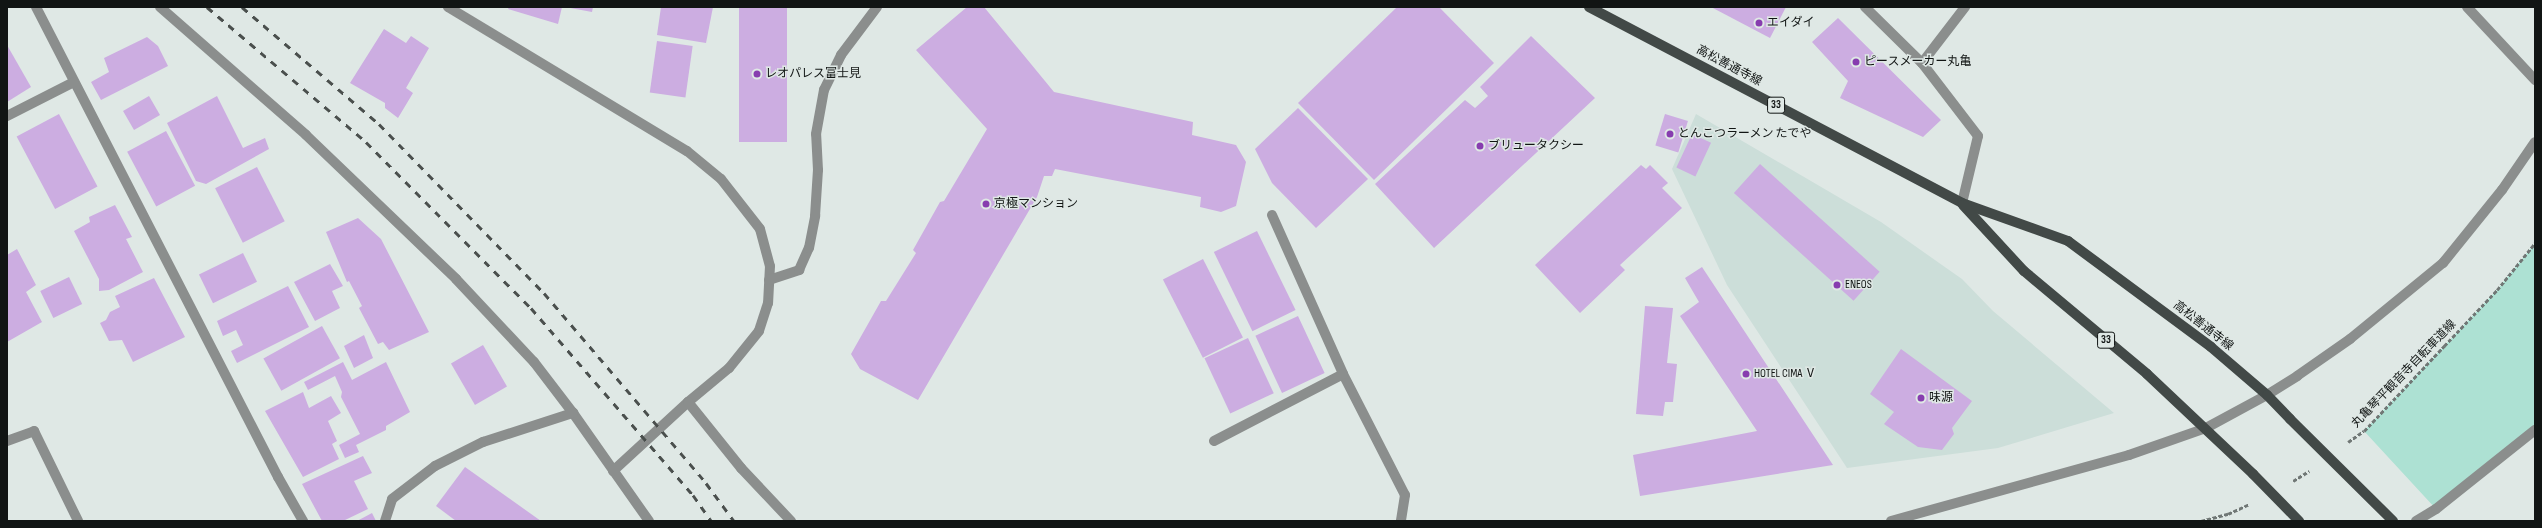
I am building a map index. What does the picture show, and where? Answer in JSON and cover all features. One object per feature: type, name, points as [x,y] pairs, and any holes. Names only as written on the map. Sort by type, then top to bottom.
[{"type":"main road","name":"高松善通寺線","points":[[1589,7],[1962,203],[2068,241],[2211,347],[2267,395],[2393,521]]},
{"type":"main road","name":"高松善通寺線","points":[[1962,203],[2024,271],[2147,374],[2206,428],[2299,521]]},
{"type":"street","points":[[36,7],[278,477],[303,521]]},
{"type":"street","points":[[160,7],[306,135],[456,280],[534,362],[573,413],[649,521]]},
{"type":"street","points":[[448,7],[687,151],[721,179],[760,229],[770,266],[768,303],[758,331],[729,368],[688,402],[613,471]]},
{"type":"street","points":[[769,280],[799,270],[809,248],[815,216],[818,170],[816,134],[824,90],[841,54],[877,7]]},
{"type":"street","points":[[1865,7],[1922,63],[1978,136],[1962,203]]},
{"type":"street","points":[[1922,63],[1965,7]]},
{"type":"street","points":[[2467,7],[2535,80]]},
{"type":"street","points":[[7,116],[74,82]]},
{"type":"street","points":[[1891,521],[2129,455],[2206,428],[2267,395],[2350,339],[2443,264],[2502,190],[2535,142]]},
{"type":"street","points":[[1272,215],[1342,374],[1405,495],[1401,521]]},
{"type":"street","points":[[1214,441],[1342,374]]},
{"type":"street","points":[[688,402],[741,468],[791,521]]},
{"type":"street","points":[[385,521],[392,499],[435,466],[483,442],[573,413]]},
{"type":"street","points":[[2416,521],[2436,509],[2535,430]]},
{"type":"street","points":[[7,441],[34,431],[78,521]]},
{"type":"path","name":"丸亀琴平観音寺自転車道線","points":[[2344,445],[2364,431],[2497,290],[2535,243]]},
{"type":"path","points":[[2286,485],[2312,468]]},
{"type":"path","points":[[2201,521],[2228,514],[2254,501]]},
{"type":"shaded area","points":[[1696,114],[1881,222],[1962,279],[1993,311],[2114,413],[1998,448],[1847,468],[1727,285],[1672,169]]},
{"type":"green space","points":[[2535,243],[2535,430],[2436,509],[2364,431],[2497,290]]},
{"type":"building","points":[[509,7],[562,7],[558,24],[508,9]]},
{"type":"building","points":[[565,7],[593,7],[592,12]]},
{"type":"building","points":[[661,7],[713,7],[706,43],[657,35]]},
{"type":"building","name":"レオパレス富士見","points":[[739,7],[787,7],[787,142],[739,142]]},
{"type":"building","name":"京極マンション","points":[[967,7],[984,7],[1054,92],[1193,122],[1192,135],[1236,145],[1246,162],[1236,206],[1221,212],[1200,207],[1201,197],[1055,169],[1052,176],[1044,176],[1037,197],[918,400],[860,369],[851,354],[881,301],[886,301],[916,253],[913,250],[940,202],[944,201],[987,129],[916,50]]},
{"type":"building","points":[[1397,7],[1439,7],[1494,63],[1374,180],[1298,103]]},
{"type":"building","name":"エイダイ","points":[[1711,7],[1786,7],[1770,38]]},
{"type":"building","name":"ピースメーカー丸亀","points":[[1838,18],[1941,120],[1923,137],[1840,98],[1848,81],[1812,42]]},
{"type":"building","points":[[384,29],[406,43],[411,36],[429,48],[406,88],[413,93],[398,118],[385,108],[385,103],[350,83]]},
{"type":"building","name":"ブリュータクシー","points":[[1531,36],[1595,98],[1434,248],[1375,184],[1465,100],[1475,108],[1488,96],[1480,87]]},
{"type":"building","points":[[147,37],[158,46],[168,66],[101,100],[91,82],[109,72],[104,58]]},
{"type":"building","points":[[657,41],[693,46],[685,98],[650,92]]},
{"type":"building","points":[[7,45],[31,87],[7,102]]},
{"type":"building","points":[[149,96],[160,115],[134,130],[123,111]]},
{"type":"building","points":[[217,96],[243,148],[265,138],[269,149],[206,184],[196,181],[167,123]]},
{"type":"building","points":[[1298,108],[1368,179],[1316,228],[1272,183],[1255,149]]},
{"type":"building","points":[[59,114],[97,186],[55,209],[17,137]]},
{"type":"building","points":[[1665,114],[1688,121],[1678,153],[1655,146]]},
{"type":"building","points":[[166,131],[195,186],[156,206],[127,152]]},
{"type":"building","points":[[1692,134],[1711,143],[1695,176],[1676,168]]},
{"type":"building","points":[[1760,164],[1880,272],[1854,301],[1734,193]]},
{"type":"building","points":[[1641,165],[1646,169],[1650,165],[1668,183],[1662,188],[1682,208],[1620,265],[1625,270],[1580,313],[1535,265]]},
{"type":"building","points":[[257,167],[285,221],[243,243],[215,188]]},
{"type":"building","points":[[115,205],[132,237],[126,239],[143,272],[109,290],[99,291],[99,279],[74,231],[90,222],[89,217]]},
{"type":"building","points":[[358,218],[381,239],[429,332],[389,350],[383,342],[378,344],[359,308],[362,306],[349,281],[347,282],[326,232]]},
{"type":"building","points":[[1257,231],[1296,310],[1252,331],[1214,252]]},
{"type":"building","points":[[17,249],[36,285],[26,292],[42,322],[7,342],[7,255]]},
{"type":"building","points":[[243,253],[257,282],[213,303],[199,274]]},
{"type":"building","points":[[1203,259],[1243,337],[1203,358],[1163,279]]},
{"type":"building","points":[[330,264],[343,286],[332,291],[340,308],[315,321],[294,282]]},
{"type":"building","name":"HOTEL CIMA Ⅴ","points":[[1702,267],[1833,465],[1640,496],[1633,455],[1757,431],[1680,316],[1699,302],[1685,278]]},
{"type":"building","points":[[69,277],[82,304],[53,318],[40,291]]},
{"type":"building","points":[[154,278],[185,337],[133,362],[122,340],[109,341],[100,323],[106,320],[110,312],[120,307],[115,296]]},
{"type":"building","points":[[288,286],[309,327],[237,363],[231,351],[243,345],[236,330],[223,336],[217,321]]},
{"type":"building","points":[[1645,306],[1673,308],[1667,363],[1677,364],[1673,402],[1665,402],[1663,416],[1636,414]]},
{"type":"building","points":[[1298,316],[1325,373],[1282,393],[1255,336]]},
{"type":"building","points":[[322,326],[340,358],[281,391],[263,358]]},
{"type":"building","points":[[364,335],[373,358],[354,368],[344,346]]},
{"type":"building","points":[[1248,338],[1274,393],[1230,414],[1204,358]]},
{"type":"building","points":[[483,345],[507,387],[475,405],[451,364]]},
{"type":"building","name":"味源","points":[[1901,349],[1972,401],[1952,428],[1954,434],[1942,450],[1918,447],[1884,424],[1894,412],[1870,394]]},
{"type":"building","points":[[343,362],[352,380],[386,362],[410,412],[386,426],[386,430],[356,445],[359,452],[345,458],[339,445],[360,434],[341,397],[342,392],[335,376],[308,390],[304,382]]},
{"type":"building","points":[[303,392],[309,408],[331,396],[341,413],[328,421],[337,441],[332,444],[339,459],[303,477],[265,411]]},
{"type":"building","points":[[363,456],[372,473],[354,481],[368,509],[343,521],[322,521],[302,484]]},
{"type":"building","points":[[465,467],[541,521],[456,521],[436,506]]},
{"type":"building","points":[[372,513],[376,521],[357,521]]},
{"type":"railway","points":[[207,7],[366,142],[531,308],[693,495],[711,521]]},
{"type":"railway","points":[[242,7],[379,124],[544,293],[706,483],[734,521]]},
{"type":"place","name":"エイダイ","points":[[1759,23]]},
{"type":"place","name":"ピースメーカー丸亀","points":[[1856,62]]},
{"type":"place","name":"レオパレス富士見","points":[[757,74]]},
{"type":"place","name":"とんこつラーメン たでや","points":[[1670,134]]},
{"type":"place","name":"ブリュータクシー","points":[[1480,146]]},
{"type":"place","name":"京極マンション","points":[[986,204]]},
{"type":"place","name":"ENEOS","points":[[1837,285]]},
{"type":"place","name":"HOTEL CIMA Ⅴ","points":[[1746,374]]},
{"type":"place","name":"味源","points":[[1921,398]]}]
